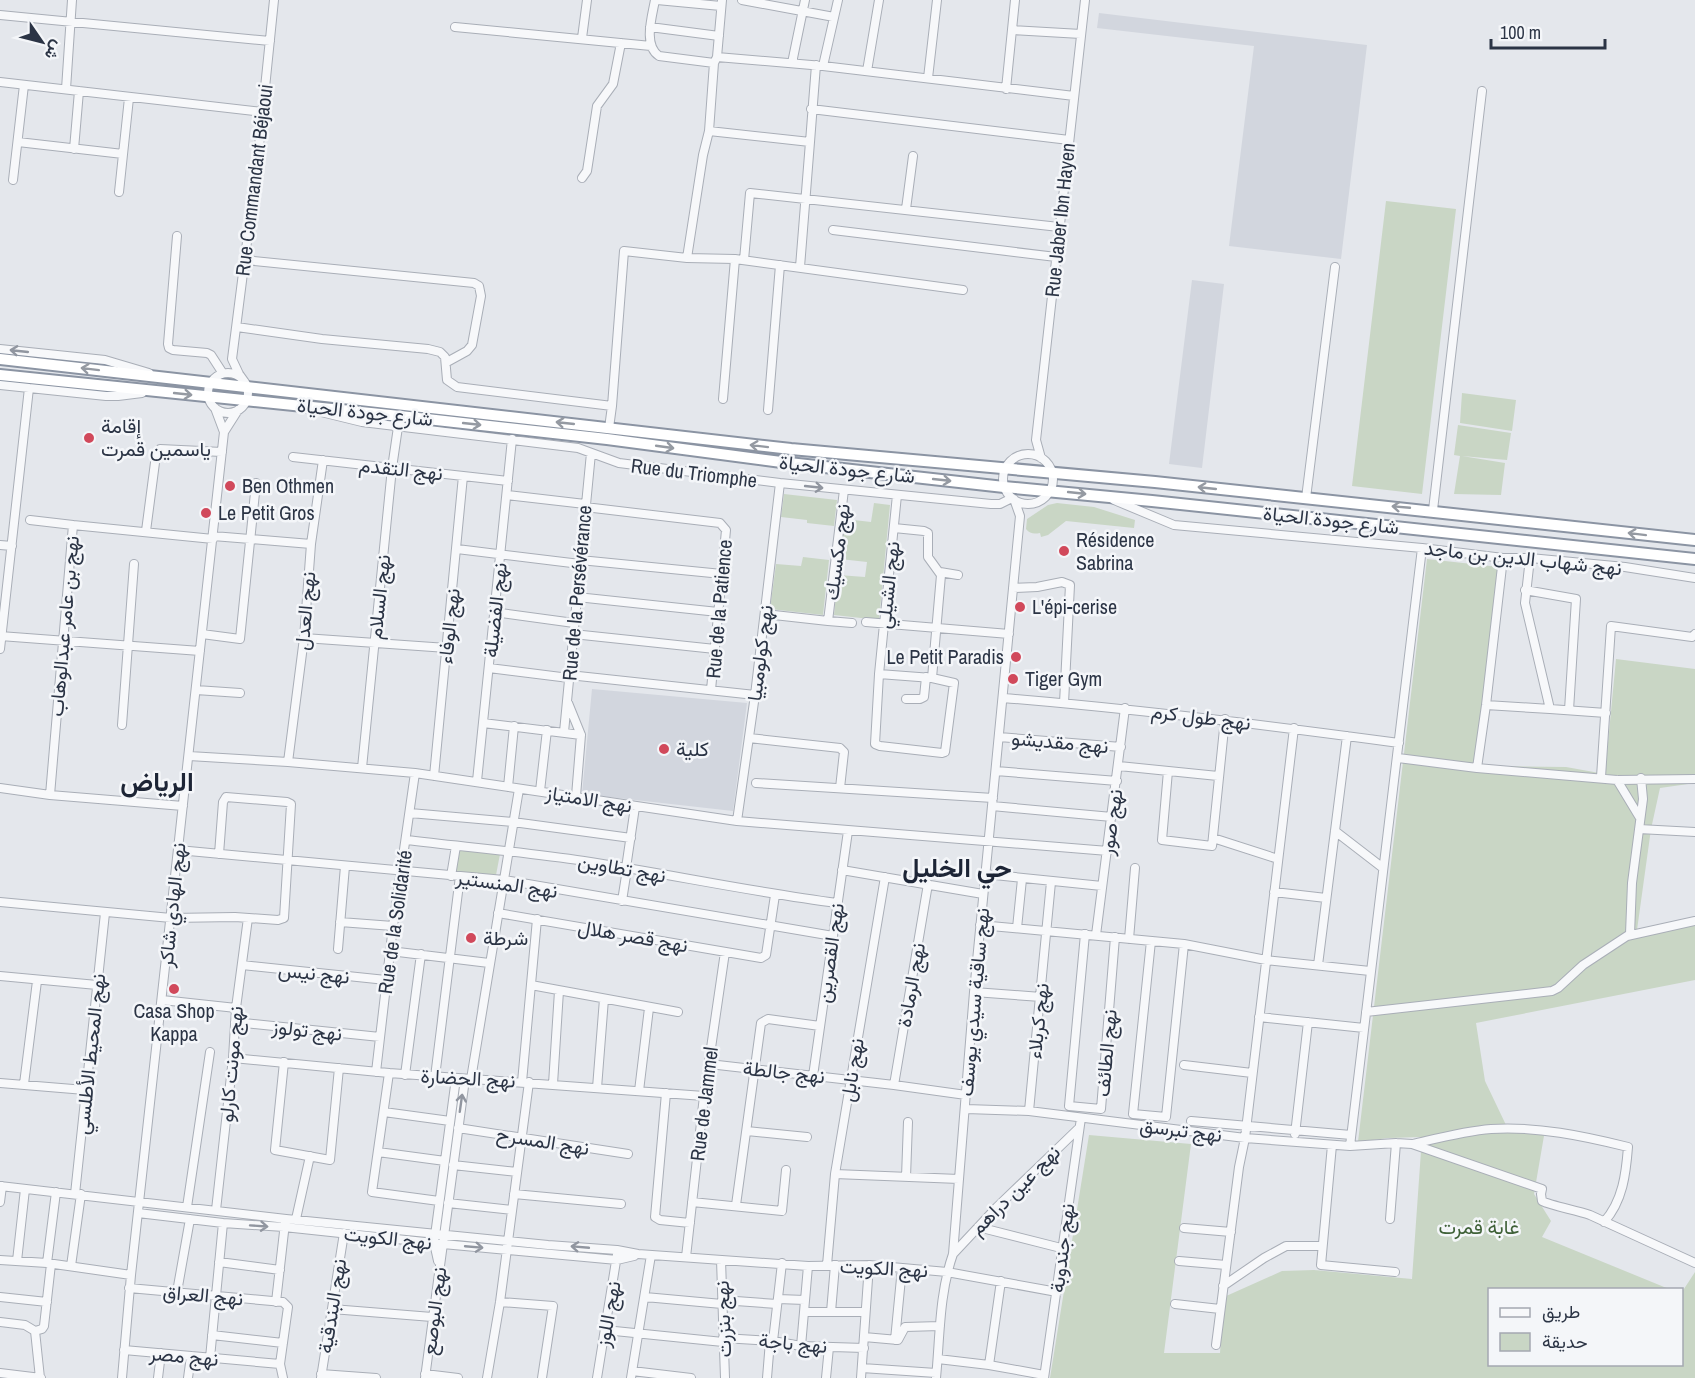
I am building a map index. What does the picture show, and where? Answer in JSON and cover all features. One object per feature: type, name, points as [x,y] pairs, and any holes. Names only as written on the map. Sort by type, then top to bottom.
[{"type":"highway","name":"شارع جودة الحياة","points":[[0,359],[158,377],[216,377],[246,384],[791,449],[1433,510],[1695,540]]},
{"type":"highway","name":"شارع جودة الحياة","points":[[0,375],[606,439],[789,463],[1004,487],[1695,559]]},
{"type":"street","points":[[66,89],[72,0]]},
{"type":"street","name":"Rue Commandant Béjaoui","points":[[232,359],[263,112],[274,0]]},
{"type":"street","points":[[582,38],[587,0]]},
{"type":"street","points":[[687,258],[702,155],[709,131],[716,60],[719,36],[721,3],[656,0],[650,27],[651,46],[653,52],[660,56],[716,60],[819,65],[1074,96]]},
{"type":"street","points":[[743,0],[834,17]]},
{"type":"street","points":[[792,63],[805,0]]},
{"type":"street","points":[[800,267],[811,109],[819,65],[838,0]]},
{"type":"street","points":[[867,71],[879,0]]},
{"type":"street","points":[[927,78],[937,0]]},
{"type":"street","points":[[1006,89],[1016,0]]},
{"type":"street","name":"Rue Jaber Ibn Hayen","points":[[1036,440],[1085,0]]},
{"type":"street","points":[[0,15],[270,41]]},
{"type":"street","points":[[455,27],[651,46]]},
{"type":"street","points":[[650,27],[719,36]]},
{"type":"street","points":[[1012,30],[1081,34]]},
{"type":"street","points":[[582,178],[587,171],[597,106],[613,84],[621,43]]},
{"type":"street","points":[[0,82],[263,112]]},
{"type":"street","points":[[13,180],[24,85]]},
{"type":"street","points":[[74,149],[79,91]]},
{"type":"street","points":[[1433,510],[1482,91]]},
{"type":"street","points":[[119,192],[129,98]]},
{"type":"street","points":[[811,109],[1069,140]]},
{"type":"street","points":[[709,131],[810,142]]},
{"type":"street","points":[[18,142],[123,154]]},
{"type":"street","points":[[906,210],[913,156]]},
{"type":"street","points":[[723,399],[739,260],[750,193],[1059,227]]},
{"type":"street","points":[[833,230],[1056,257]]},
{"type":"street","points":[[177,236],[169,348],[207,352],[211,355],[216,377]]},
{"type":"street","points":[[609,428],[624,251],[800,267],[963,290]]},
{"type":"street","points":[[245,260],[474,283],[479,286],[481,296],[472,345],[467,351],[447,363]]},
{"type":"street","points":[[768,410],[780,265]]},
{"type":"street","points":[[1306,498],[1335,267]]},
{"type":"street","points":[[237,327],[322,339],[428,349],[440,352],[446,357],[447,380],[457,387],[612,406]]},
{"type":"street","points":[[0,349],[111,361],[141,369],[158,377]]},
{"type":"street","points":[[232,359],[246,384],[247,400],[224,432],[208,397],[216,377],[232,359]]},
{"type":"street","points":[[0,385],[118,396],[152,391]]},
{"type":"street","points":[[0,649],[29,388]]},
{"type":"street","name":"Rue du Triomphe","points":[[296,405],[346,419],[398,427],[578,448],[619,463],[844,490],[991,504],[1000,504],[1013,499],[1023,503],[1034,503]]},
{"type":"street","points":[[215,408],[226,413],[238,410]]},
{"type":"street","name":"نهج السلام","points":[[362,768],[398,427]]},
{"type":"street","name":"نهج الهادي شاكر","points":[[122,1378],[129,1288],[224,432]]},
{"type":"street","name":"نهج الفضيلة","points":[[477,781],[513,439]]},
{"type":"street","points":[[1025,454],[1036,440]]},
{"type":"street","points":[[1036,440],[1041,458]]},
{"type":"street","points":[[146,531],[156,455],[160,449],[222,452]]},
{"type":"street","name":"Rue de la Persévérance","points":[[564,732],[591,453]]},
{"type":"street","points":[[1025,454],[1041,458],[1052,472],[1050,490],[1046,496],[1020,516],[1013,499],[1004,487],[1005,468],[1015,457],[1025,454]]},
{"type":"street","name":"نهج التقدم","points":[[293,457],[508,482]]},
{"type":"street","name":"نهج العدل","points":[[288,762],[304,638],[311,544],[323,460]]},
{"type":"street","name":"نهج الوفاء","points":[[434,776],[463,476]]},
{"type":"street","points":[[202,634],[240,639],[256,483]]},
{"type":"street","name":"نهج كولومبيا","points":[[737,821],[755,695],[780,483]]},
{"type":"street","name":"نهج مكسيك","points":[[765,614],[828,621],[844,490]]},
{"type":"street","name":"Rue de la Patience","points":[[507,495],[720,523],[726,530],[711,690]]},
{"type":"street","name":"نهج الشيلي","points":[[879,674],[929,677],[951,681],[955,685],[946,750],[942,753],[875,744],[879,674],[897,495]]},
{"type":"street","name":"نهج شهاب الدين بن ماجد","points":[[1104,496],[1174,525],[1422,548],[1503,558],[1530,558],[1625,567],[1695,578]]},
{"type":"street","name":"نهج ساقية سيدي يوسف","points":[[936,1376],[947,1272],[953,1254],[980,925],[1020,516]]},
{"type":"street","points":[[30,520],[73,525]]},
{"type":"street","name":"نهج بن عامر عبدالوهاب","points":[[50,795],[73,525],[311,544]]},
{"type":"street","points":[[894,528],[928,533],[928,557],[940,572],[958,575]]},
{"type":"street","points":[[0,545],[12,546]]},
{"type":"street","points":[[1350,1146],[1422,548]]},
{"type":"street","points":[[457,549],[722,574]]},
{"type":"street","points":[[1477,768],[1503,558]]},
{"type":"street","points":[[1530,558],[1525,603],[1550,709]]},
{"type":"street","points":[[122,725],[134,564]]},
{"type":"street","points":[[906,699],[924,697],[936,628],[940,572]]},
{"type":"street","points":[[1013,588],[1037,587],[1062,582],[1070,585],[1064,703]]},
{"type":"street","points":[[1525,590],[1576,599],[1569,710]]},
{"type":"street","points":[[577,597],[718,612]]},
{"type":"street","points":[[495,612],[574,623]]},
{"type":"street","points":[[828,621],[852,623]]},
{"type":"street","points":[[866,622],[1009,634]]},
{"type":"street","points":[[1601,777],[1611,626],[1692,637],[1695,634]]},
{"type":"street","points":[[573,634],[715,649]]},
{"type":"street","points":[[1,636],[200,651]]},
{"type":"street","points":[[304,638],[447,648]]},
{"type":"street","points":[[489,668],[755,695]]},
{"type":"street","points":[[196,690],[240,693]]},
{"type":"street","name":"نهج طول كرم","points":[[1003,698],[1225,719],[1399,743]]},
{"type":"street","points":[[567,702],[581,735],[576,796]]},
{"type":"street","points":[[1486,705],[1606,713]]},
{"type":"street","name":"نهج صور","points":[[1096,935],[1125,708]]},
{"type":"street","points":[[1168,771],[1162,840],[1212,846],[1225,719]]},
{"type":"street","points":[[483,723],[581,735]]},
{"type":"street","points":[[508,787],[514,726]]},
{"type":"street","points":[[1216,1345],[1222,1286],[1245,1138],[1294,728]]},
{"type":"street","points":[[540,791],[547,730]]},
{"type":"street","points":[[1318,965],[1347,736]]},
{"type":"street","name":"نهج مقديشو","points":[[999,737],[1121,747]]},
{"type":"street","points":[[749,738],[840,748],[844,752],[840,788]]},
{"type":"street","name":"نهج الامتياز","points":[[189,756],[415,773],[737,821],[1107,851]]},
{"type":"street","points":[[1398,758],[1477,768],[1617,780],[1695,778]]},
{"type":"street","points":[[1119,766],[1218,776]]},
{"type":"street","points":[[996,771],[1117,781]]},
{"type":"street","name":"Rue de la Solidarité","points":[[376,1072],[400,871],[415,773]]},
{"type":"street","points":[[1630,934],[1632,883],[1643,799],[1641,778]]},
{"type":"street","points":[[1617,780],[1640,818]]},
{"type":"street","points":[[756,783],[993,802],[1112,817]]},
{"type":"street","points":[[0,788],[183,807]]},
{"type":"street","points":[[439,1265],[434,1243],[439,1201],[458,1128],[464,1079],[489,963],[519,789]]},
{"type":"street","points":[[0,902],[171,918],[278,920],[284,918],[291,804],[227,796],[223,802],[219,854]]},
{"type":"street","points":[[622,901],[635,807]]},
{"type":"street","points":[[410,813],[513,822],[631,838]]},
{"type":"street","points":[[1639,829],[1695,833]]},
{"type":"street","name":"نهج القصرين","points":[[813,1076],[848,831]]},
{"type":"street","points":[[1335,831],[1383,868]]},
{"type":"street","points":[[1213,838],[1278,859]]},
{"type":"street","name":"نهج تطاوين","points":[[406,840],[508,850],[627,868],[775,895],[837,903]]},
{"type":"street","points":[[451,876],[456,846]]},
{"type":"street","name":"نهج المنستير","points":[[178,850],[504,880],[833,936]]},
{"type":"street","points":[[338,949],[345,866]]},
{"type":"street","points":[[1128,939],[1135,868]]},
{"type":"street","points":[[842,870],[983,894]]},
{"type":"street","points":[[986,874],[1102,886]]},
{"type":"street","points":[[435,1077],[460,876]]},
{"type":"street","name":"نهج نابل","points":[[831,1312],[835,1174],[885,877]]},
{"type":"street","points":[[1017,928],[1022,879]]},
{"type":"street","name":"نهج كربلاء","points":[[1029,1111],[1051,882]]},
{"type":"street","name":"نهج الرمادة","points":[[894,1084],[928,884]]},
{"type":"street","points":[[1274,892],[1326,898]]},
{"type":"street","points":[[772,926],[775,895]]},
{"type":"street","name":"نهج المحيط الأطلسي","points":[[72,1266],[85,1090],[105,913]]},
{"type":"street","name":"نهج قصر هلال","points":[[498,913],[761,958],[766,955],[772,926]]},
{"type":"street","name":"نهج مونت كارلو","points":[[216,1210],[233,1058],[236,1008],[248,918]]},
{"type":"street","points":[[487,1378],[500,1302],[521,1138],[537,919]]},
{"type":"street","points":[[1366,1012],[1552,991],[1598,954],[1630,934],[1661,930],[1695,921]]},
{"type":"street","points":[[340,922],[393,926]]},
{"type":"street","points":[[980,925],[1184,944],[1266,960],[1370,971]]},
{"type":"street","name":"نهج الطائف","points":[[1085,934],[1069,1106],[1101,1109],[1115,937]]},
{"type":"street","points":[[1151,941],[1133,1114],[1166,1117],[1184,944]]},
{"type":"street","points":[[390,951],[489,963]]},
{"type":"street","name":"Rue de Jammel","points":[[686,1257],[704,1096],[725,952]]},
{"type":"street","points":[[405,1074],[421,954]]},
{"type":"street","name":"نهج نيس","points":[[242,965],[386,980]]},
{"type":"street","points":[[0,976],[97,985]]},
{"type":"street","points":[[24,1084],[37,981]]},
{"type":"street","points":[[531,985],[678,1012]]},
{"type":"street","points":[[553,1084],[559,991]]},
{"type":"street","points":[[974,992],[1041,997]]},
{"type":"street","points":[[597,1088],[604,999]]},
{"type":"street","points":[[162,1000],[236,1008]]},
{"type":"street","points":[[639,1091],[649,1008]]},
{"type":"street","points":[[1259,1017],[1364,1028]]},
{"type":"street","points":[[736,1205],[761,1023],[768,1018],[820,1026]]},
{"type":"street","name":"نهج تولوز","points":[[235,1022],[380,1037]]},
{"type":"street","points":[[1295,1142],[1308,1022]]},
{"type":"street","points":[[187,1207],[210,1052]]},
{"type":"street","name":"نهج الحضارة","points":[[233,1058],[435,1077],[704,1096]]},
{"type":"street","points":[[284,1062],[275,1150],[330,1160],[339,1068]]},
{"type":"street","name":"نهج جالطة","points":[[709,1064],[894,1084],[966,1095]]},
{"type":"street","points":[[1184,1065],[1252,1073]]},
{"type":"street","points":[[389,1073],[372,1192],[439,1201]]},
{"type":"street","points":[[449,1163],[450,1122],[464,1079]]},
{"type":"street","points":[[0,1083],[85,1090]]},
{"type":"street","points":[[666,1093],[655,1217],[660,1220],[690,1223]]},
{"type":"street","name":"نهج تبرسق","points":[[966,1108],[1029,1111],[1245,1138],[1350,1146],[1412,1144]]},
{"type":"street","points":[[384,1112],[450,1122]]},
{"type":"street","name":"نهج جندوبة","points":[[1044,1376],[1081,1118]]},
{"type":"street","points":[[1191,1121],[1351,1135]]},
{"type":"street","points":[[906,1178],[909,1122]]},
{"type":"street","name":"نهج عين دراهم","points":[[953,1254],[1079,1127]]},
{"type":"street","name":"نهج المسرح","points":[[458,1128],[628,1154]]},
{"type":"street","points":[[1412,1144],[1498,1129],[1583,1136],[1628,1147],[1626,1177],[1617,1200],[1604,1222]]},
{"type":"street","points":[[747,1131],[807,1137]]},
{"type":"street","points":[[1390,1219],[1396,1143]]},
{"type":"street","points":[[1412,1144],[1542,1189],[1540,1194],[1542,1201],[1548,1204],[1574,1209],[1695,1263]]},
{"type":"street","points":[[1332,1145],[1321,1265],[1395,1272]]},
{"type":"street","points":[[378,1152],[517,1172]]},
{"type":"street","points":[[296,1220],[310,1156]]},
{"type":"street","name":"نهج البوصع","points":[[425,1376],[448,1203],[449,1163]]},
{"type":"street","points":[[692,1202],[782,1211],[786,1170]]},
{"type":"street","points":[[835,1174],[959,1179]]},
{"type":"street","points":[[0,1202],[1,1186]]},
{"type":"street","name":"نهج الكويت","points":[[1,1186],[216,1210],[344,1233],[442,1244],[617,1260],[638,1254]]},
{"type":"street","points":[[17,1261],[25,1189]]},
{"type":"street","points":[[0,1322],[25,1325],[35,1331],[44,1326],[56,1192]]},
{"type":"street","points":[[514,1194],[621,1204]]},
{"type":"street","points":[[448,1203],[512,1210]]},
{"type":"street","name":"نهج الكويت","points":[[138,1213],[223,1223],[285,1223],[296,1220],[617,1250],[638,1254],[721,1260],[808,1266],[869,1265],[947,1272],[1057,1292]]},
{"type":"street","points":[[177,1292],[190,1219]]},
{"type":"street","points":[[210,1358],[223,1223]]},
{"type":"street","points":[[283,1378],[280,1364],[288,1307],[283,1302],[276,1302],[285,1223]]},
{"type":"street","points":[[978,1227],[1061,1248]]},
{"type":"street","points":[[1184,1228],[1231,1232]]},
{"type":"street","name":"نهج البندقية","points":[[321,1376],[344,1233]]},
{"type":"street","points":[[1222,1286],[1286,1246],[1322,1246]]},
{"type":"street","name":"نهج اللوز","points":[[597,1378],[617,1250]]},
{"type":"street","points":[[651,1255],[632,1374],[691,1378]]},
{"type":"street","points":[[0,1260],[49,1263],[131,1275]]},
{"type":"street","name":"نهج بنزرت","points":[[721,1260],[725,1378]]},
{"type":"street","points":[[1179,1261],[1226,1265]]},
{"type":"street","points":[[219,1262],[280,1270]]},
{"type":"street","points":[[767,1378],[782,1263]]},
{"type":"street","points":[[861,1378],[869,1265]]},
{"type":"street","points":[[801,1346],[808,1266]]},
{"type":"street","points":[[895,1340],[902,1268]]},
{"type":"street","points":[[989,1365],[1001,1281]]},
{"type":"street","name":"نهج العراق","points":[[129,1288],[276,1302]]},
{"type":"street","points":[[0,1297],[47,1302]]},
{"type":"street","points":[[645,1297],[722,1302],[805,1300]]},
{"type":"street","points":[[500,1302],[552,1306],[542,1378]]},
{"type":"street","points":[[1175,1304],[1220,1309]]},
{"type":"street","points":[[332,1309],[432,1317]]},
{"type":"street","points":[[804,1312],[865,1312]]},
{"type":"street","points":[[864,1337],[895,1340],[900,1339],[902,1329],[905,1327],[940,1326]]},
{"type":"street","name":"نهج باجة","points":[[605,1330],[723,1340],[772,1341],[801,1346],[864,1348]]},
{"type":"street","points":[[5,1375],[41,1378],[35,1331]]},
{"type":"street","points":[[212,1335],[283,1343]]},
{"type":"street","points":[[826,1378],[829,1347]]},
{"type":"street","name":"نهج مصر","points":[[124,1350],[280,1364]]},
{"type":"street","points":[[158,1378],[160,1353]]},
{"type":"street","points":[[188,1378],[191,1356]]},
{"type":"street","points":[[938,1359],[989,1365],[1044,1376]]},
{"type":"street","points":[[862,1368],[936,1376]]},
{"type":"street","points":[[321,1376],[376,1378]]},
{"type":"street","points":[[425,1376],[459,1378]]},
{"type":"shaded area","points":[[1099,13],[1367,45],[1341,259],[1229,246],[1254,46],[1097,28]]},
{"type":"shaded area","points":[[1192,280],[1224,284],[1202,468],[1169,464]]},
{"type":"shaded area","name":"كلية","points":[[592,689],[747,703],[733,811],[582,794]]},
{"type":"green space","points":[[1386,201],[1456,209],[1422,494],[1352,486]]},
{"type":"green space","points":[[1462,393],[1516,400],[1512,431],[1460,423]]},
{"type":"green space","points":[[1458,425],[1511,433],[1507,460],[1462,456],[1505,463],[1501,495],[1454,494],[1460,456],[1454,455]]},
{"type":"green space","points":[[784,494],[837,500],[834,526],[781,517]]},
{"type":"green space","points":[[874,503],[890,505],[879,620],[834,615],[838,575],[865,577],[867,562],[840,559],[845,519],[871,522]]},
{"type":"green space","points":[[1057,503],[1094,507],[1135,520],[1134,528],[1066,521],[1048,535],[1041,537],[1040,533],[1032,533],[1026,529],[1027,519],[1048,505]]},
{"type":"green space","points":[[803,557],[829,560],[823,615],[770,609],[776,564],[801,566]]},
{"type":"green space","name":"غابة قمرت","points":[[1427,559],[1499,567],[1479,766],[1566,767],[1605,774],[1616,659],[1695,669],[1695,783],[1660,788],[1651,829],[1637,930],[1695,917],[1695,980],[1476,1023],[1485,1081],[1506,1125],[1545,1130],[1534,1194],[1551,1221],[1542,1237],[1667,1288],[1488,1288],[1488,1366],[1683,1366],[1683,1290],[1695,1272],[1695,1378],[1050,1378],[1089,1135],[1191,1144],[1164,1353],[1220,1353],[1224,1297],[1282,1271],[1314,1270],[1412,1279],[1422,1137],[1358,1142]]},
{"type":"green space","points":[[459,849],[500,854],[496,875],[455,873]]},
{"type":"place","name":"إقامة ياسمين قمرت","points":[[89,438]]},
{"type":"place","name":"Ben Othmen","points":[[230,486]]},
{"type":"place","name":"Le Petit Gros","points":[[206,513]]},
{"type":"place","name":"Résidence Sabrina","points":[[1064,551]]},
{"type":"place","name":"L'épi-cerise","points":[[1020,607]]},
{"type":"place","name":"Le Petit Paradis","points":[[1016,657]]},
{"type":"place","name":"Tiger Gym","points":[[1013,679]]},
{"type":"place","name":"كلية","points":[[664,749]]},
{"type":"place","name":"شرطة","points":[[471,938]]},
{"type":"place","name":"Casa Shop Kappa","points":[[174,989]]},
{"type":"district","name":"الرياض","points":[[157,782]]},
{"type":"district","name":"حي الخليل","points":[[957,868]]}]
